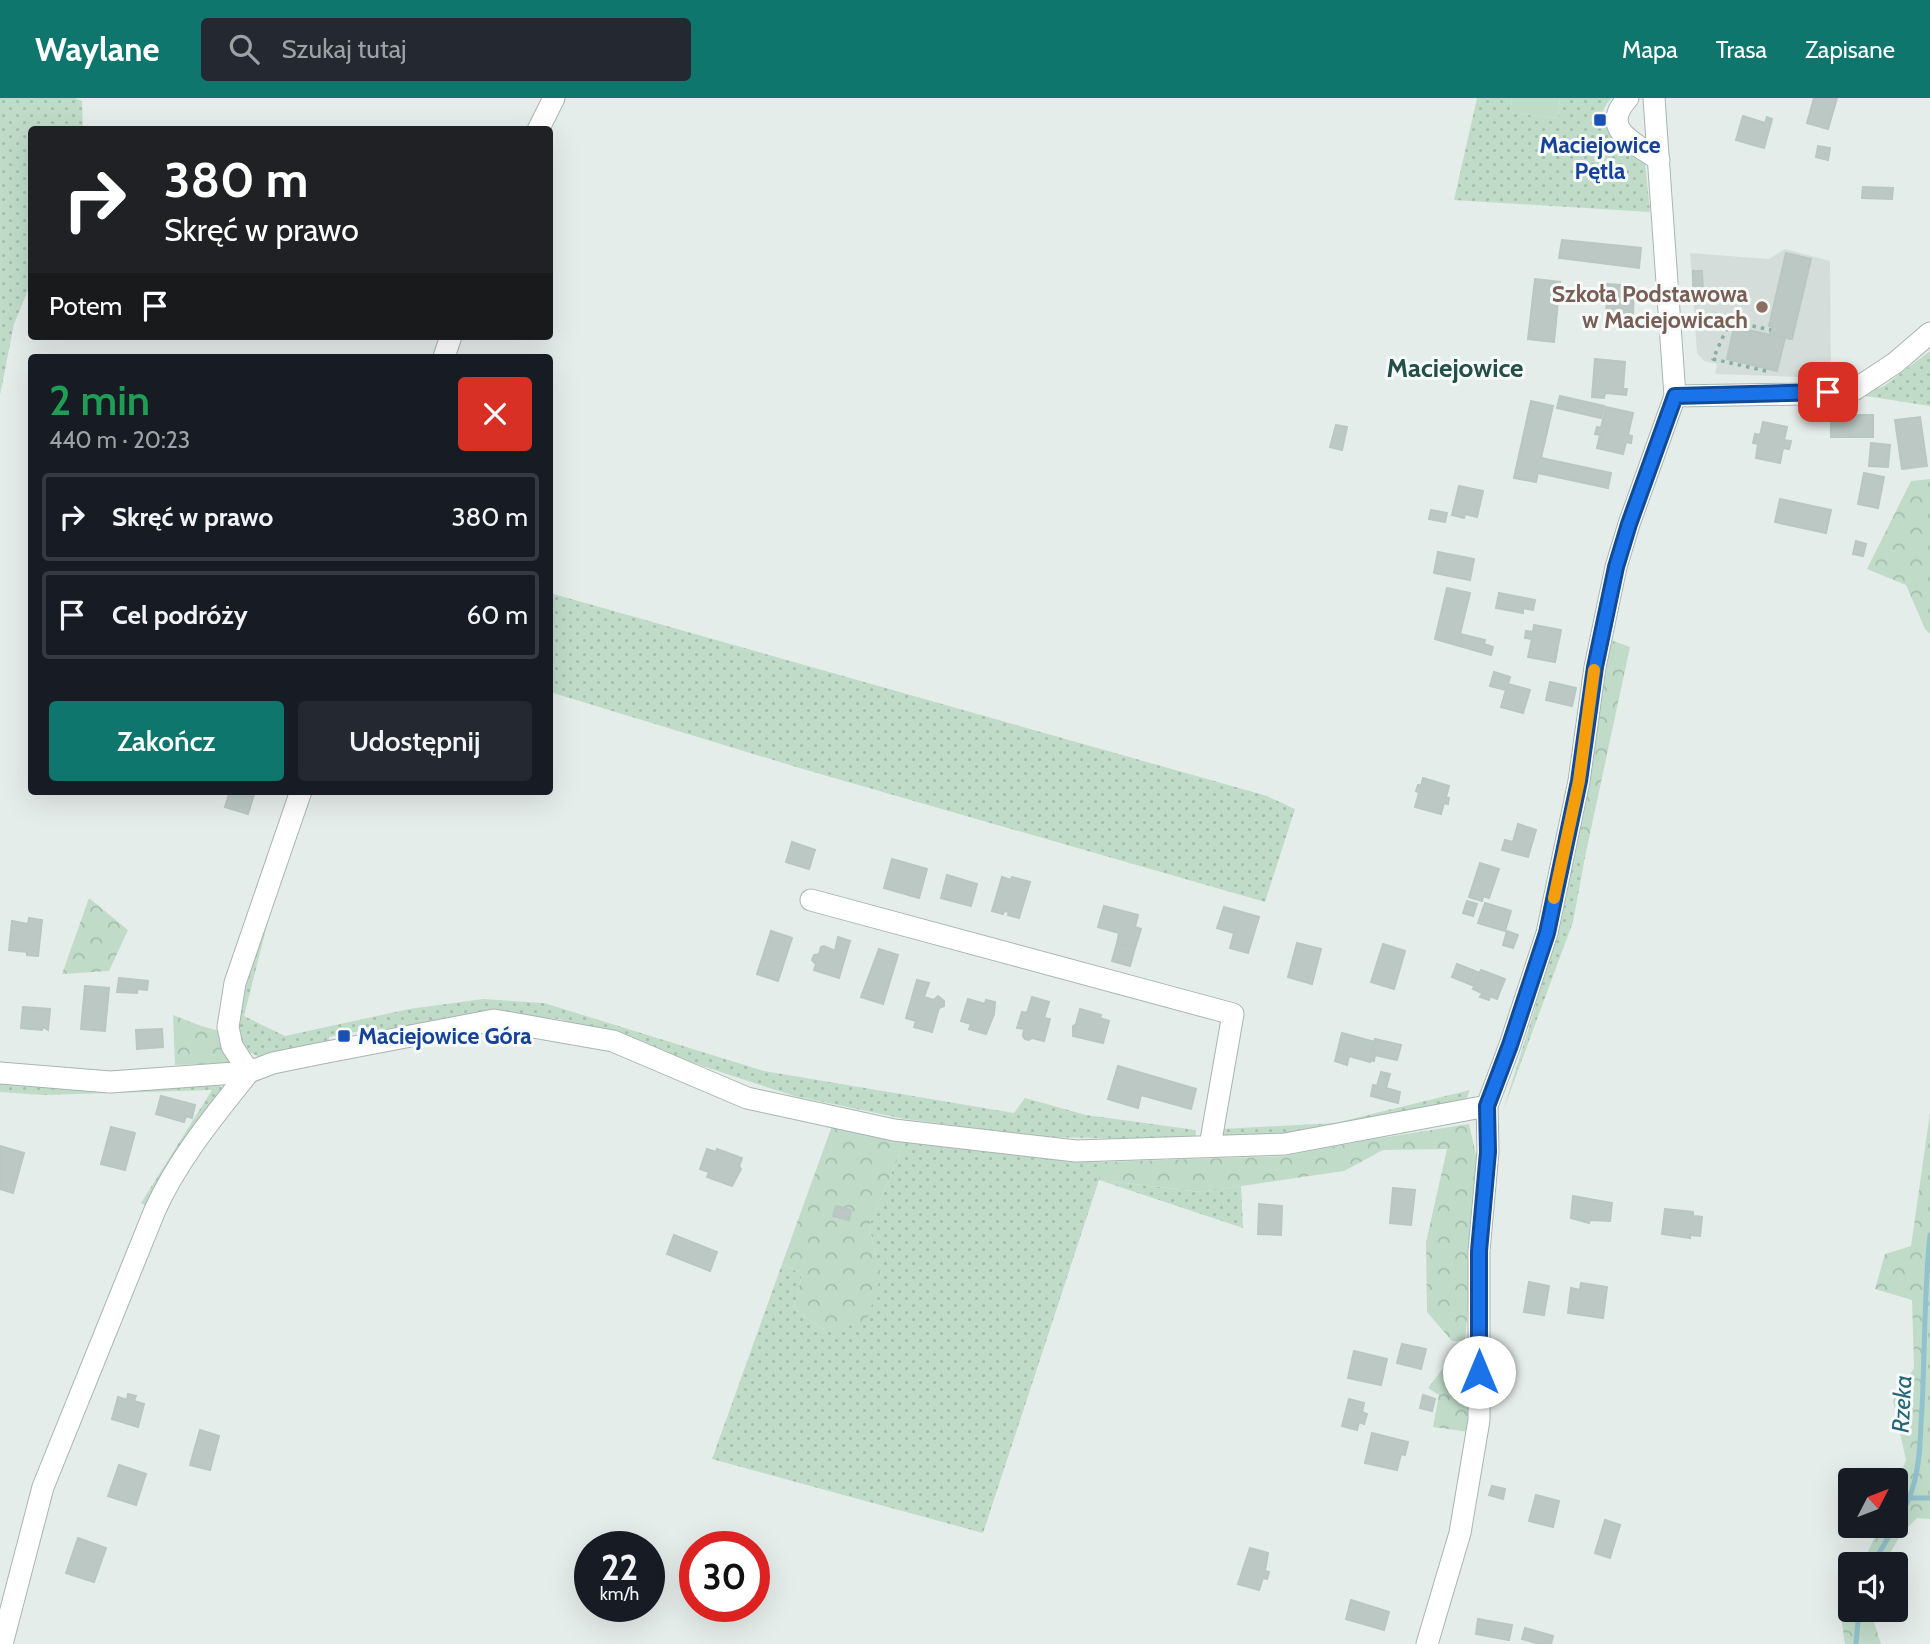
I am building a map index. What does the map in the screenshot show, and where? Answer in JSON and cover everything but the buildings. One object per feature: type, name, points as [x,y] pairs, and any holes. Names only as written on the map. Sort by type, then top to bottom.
[{"type":"street","points":[[540,126],[554,98]]},
{"type":"street","points":[[1628,98],[1619,107],[1616,119],[1619,130],[1659,160]]},
{"type":"street","points":[[1427,1644],[1460,1533],[1479,1420],[1479,1251],[1488,1152],[1487,1106],[1547,933],[1579,781],[1595,667],[1616,567],[1633,511],[1675,396],[1654,98]]},
{"type":"street","points":[[1675,396],[1803,394],[1854,390],[1895,363],[1930,332]]},
{"type":"street","points":[[248,1072],[232,1046],[228,1027],[235,982],[300,795]]},
{"type":"street","points":[[811,900],[1233,1014],[1210,1146]]},
{"type":"street","points":[[0,1073],[110,1082],[248,1072],[273,1063],[494,1020],[613,1041],[747,1098],[894,1130],[1076,1151],[1285,1144],[1487,1106]]},
{"type":"street","points":[[2,1644],[43,1488],[155,1210],[169,1179],[248,1072]]},
{"type":"path","points":[[1766,371],[1713,359],[1730,321],[1771,330]]},
{"type":"shaded area","name":"Szkoła Podstawowa w Maciejowicach","points":[[1785,249],[1830,261],[1831,378],[1715,374],[1717,364],[1704,361],[1697,353],[1690,253],[1769,259]]},
{"type":"green space","points":[[0,98],[75,98],[82,101],[83,126],[28,126],[28,290],[14,324],[0,395]]},
{"type":"green space","points":[[1477,98],[1512,98],[1510,113],[1558,118],[1560,98],[1612,98],[1605,108],[1605,126],[1619,142],[1645,161],[1650,212],[1454,200]]},
{"type":"green space","points":[[1512,98],[1560,98],[1558,118],[1510,113]]},
{"type":"green space","points":[[1930,351],[1930,406],[1859,395],[1884,386]]},
{"type":"green space","points":[[1930,479],[1930,634],[1925,629],[1906,585],[1867,569],[1911,481]]},
{"type":"green space","points":[[553,594],[1267,796],[1295,809],[1265,902],[803,769],[553,693]]},
{"type":"green space","points":[[1611,640],[1630,647],[1585,857],[1574,854]]},
{"type":"green space","points":[[1574,854],[1585,857],[1573,922],[1503,1111],[1535,1008]]},
{"type":"green space","points":[[278,882],[244,1016],[285,1036],[409,1009],[483,999],[544,1003],[764,1071],[1014,1113],[1025,1098],[1086,1115],[1196,1130],[1195,1140],[1044,1137],[905,1119],[794,1096],[560,1019],[503,1015],[361,1036],[360,1031],[329,1037],[329,1042],[259,1057],[242,1048],[236,1019]]},
{"type":"green space","points":[[89,898],[128,930],[109,971],[62,974]]},
{"type":"green space","points":[[173,1015],[220,1031],[232,1063],[175,1065]]},
{"type":"green space","points":[[0,1080],[216,1081],[222,1088],[222,1096],[148,1207],[141,1203],[212,1090],[43,1095],[0,1092]]},
{"type":"green space","points":[[1470,1090],[1466,1100],[1289,1135],[1220,1140],[1221,1129],[1335,1123]]},
{"type":"green space","points":[[1930,1113],[1930,1519],[1917,1518],[1908,1527],[1908,1468],[1903,1468],[1906,1460],[1893,1401],[1914,1368],[1912,1300],[1875,1289],[1885,1254],[1911,1246]]},
{"type":"green space","points":[[833,1123],[906,1139],[869,1226],[881,1276],[866,1323],[824,1330],[794,1309],[802,1274],[782,1264]]},
{"type":"green space","points":[[1469,1124],[1480,1172],[1465,1341],[1452,1341],[1427,1312],[1426,1242],[1447,1149],[1383,1150],[1344,1171],[1201,1192],[1099,1180],[1100,1162],[1284,1156]]},
{"type":"green space","points":[[906,1139],[1100,1162],[1100,1180],[1200,1192],[1241,1186],[1243,1228],[1099,1180],[983,1533],[712,1459],[782,1264],[802,1274],[794,1309],[824,1330],[881,1276],[869,1226]]},
{"type":"green space","points":[[1450,1359],[1468,1362],[1469,1432],[1433,1427],[1439,1395],[1428,1388]]},
{"type":"green space","points":[[1874,1538],[1899,1538],[1891,1552],[1868,1552]]},
{"type":"green space","points":[[1842,1622],[1874,1622],[1881,1644],[1845,1644]]},
{"type":"waterway","name":"Rzeka","points":[[1880,1552],[1906,1505],[1918,1465],[1930,1235]]},
{"type":"waterway","points":[[1909,1498],[1930,1498]]},
{"type":"waterway","name":"Rzeka","points":[[1856,1644],[1858,1622]]},
{"type":"slow traffic","points":[[1554,898],[1579,781],[1594,670]]},
{"type":"place","name":"Maciejowice Pętla","points":[[1600,120]]},
{"type":"place","name":"Szkoła Podstawowa w Maciejowicach","points":[[1762,307]]},
{"type":"place","name":"Maciejowice Góra","points":[[344,1036]]},
{"type":"district","name":"Maciejowice","points":[[1455,368]]},
{"type":"route","points":[[1479,1372],[1479,1251],[1488,1152],[1487,1106],[1547,933],[1579,781],[1595,667],[1616,567],[1651,460],[1675,396],[1828,392]]}]
